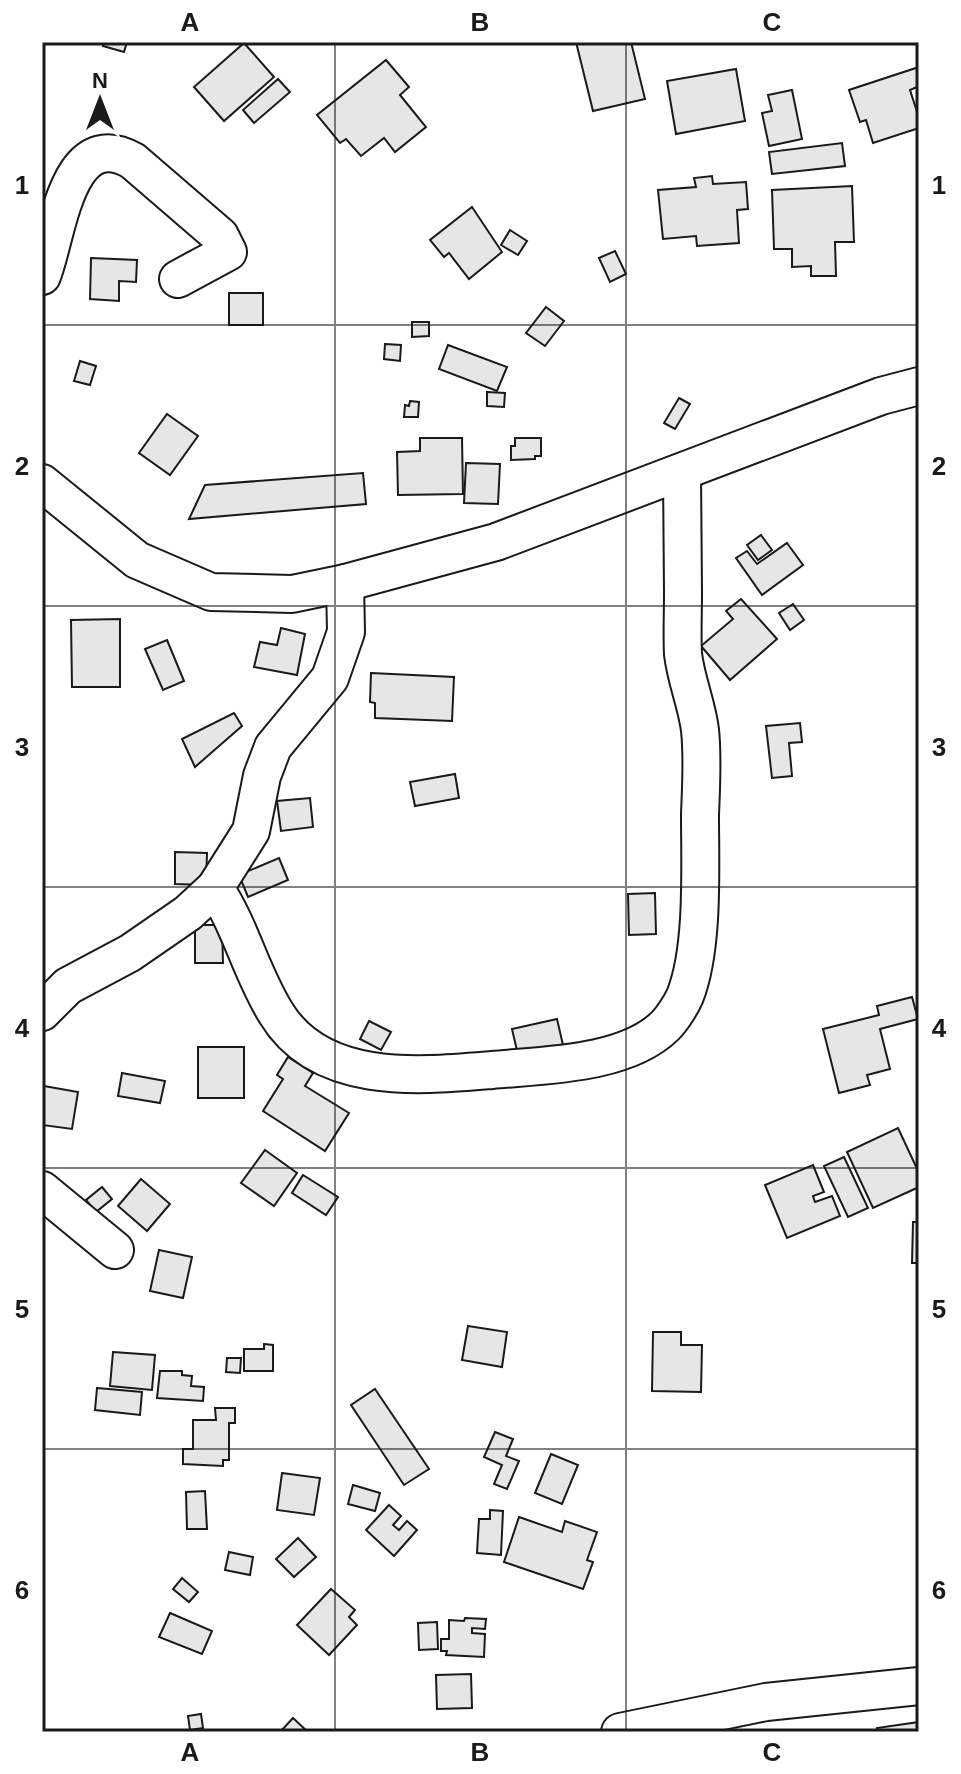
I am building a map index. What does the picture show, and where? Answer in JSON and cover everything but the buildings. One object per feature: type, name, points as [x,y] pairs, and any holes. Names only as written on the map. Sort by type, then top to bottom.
[{"type":"street","points":[[42,276],[70,184],[89,157],[103,152],[119,153],[133,161],[220,236],[228,252],[178,279]]},
{"type":"street","points":[[42,483],[137,560],[211,592],[292,594],[345,583],[496,542],[881,396],[919,386]]},
{"type":"street","points":[[215,888],[231,913],[276,1015],[296,1038],[331,1061],[375,1072],[424,1075],[566,1062],[616,1053],[645,1041],[665,1025],[685,998],[692,969],[700,876],[700,729],[687,682],[683,651],[682,472]]},
{"type":"street","points":[[42,1012],[68,986],[130,953],[188,913],[215,888],[251,831],[262,776],[273,747],[330,678],[346,632],[345,583]]},
{"type":"street","points":[[42,1190],[115,1250]]},
{"type":"street","points":[[620,1732],[766,1702],[919,1686]]}]
